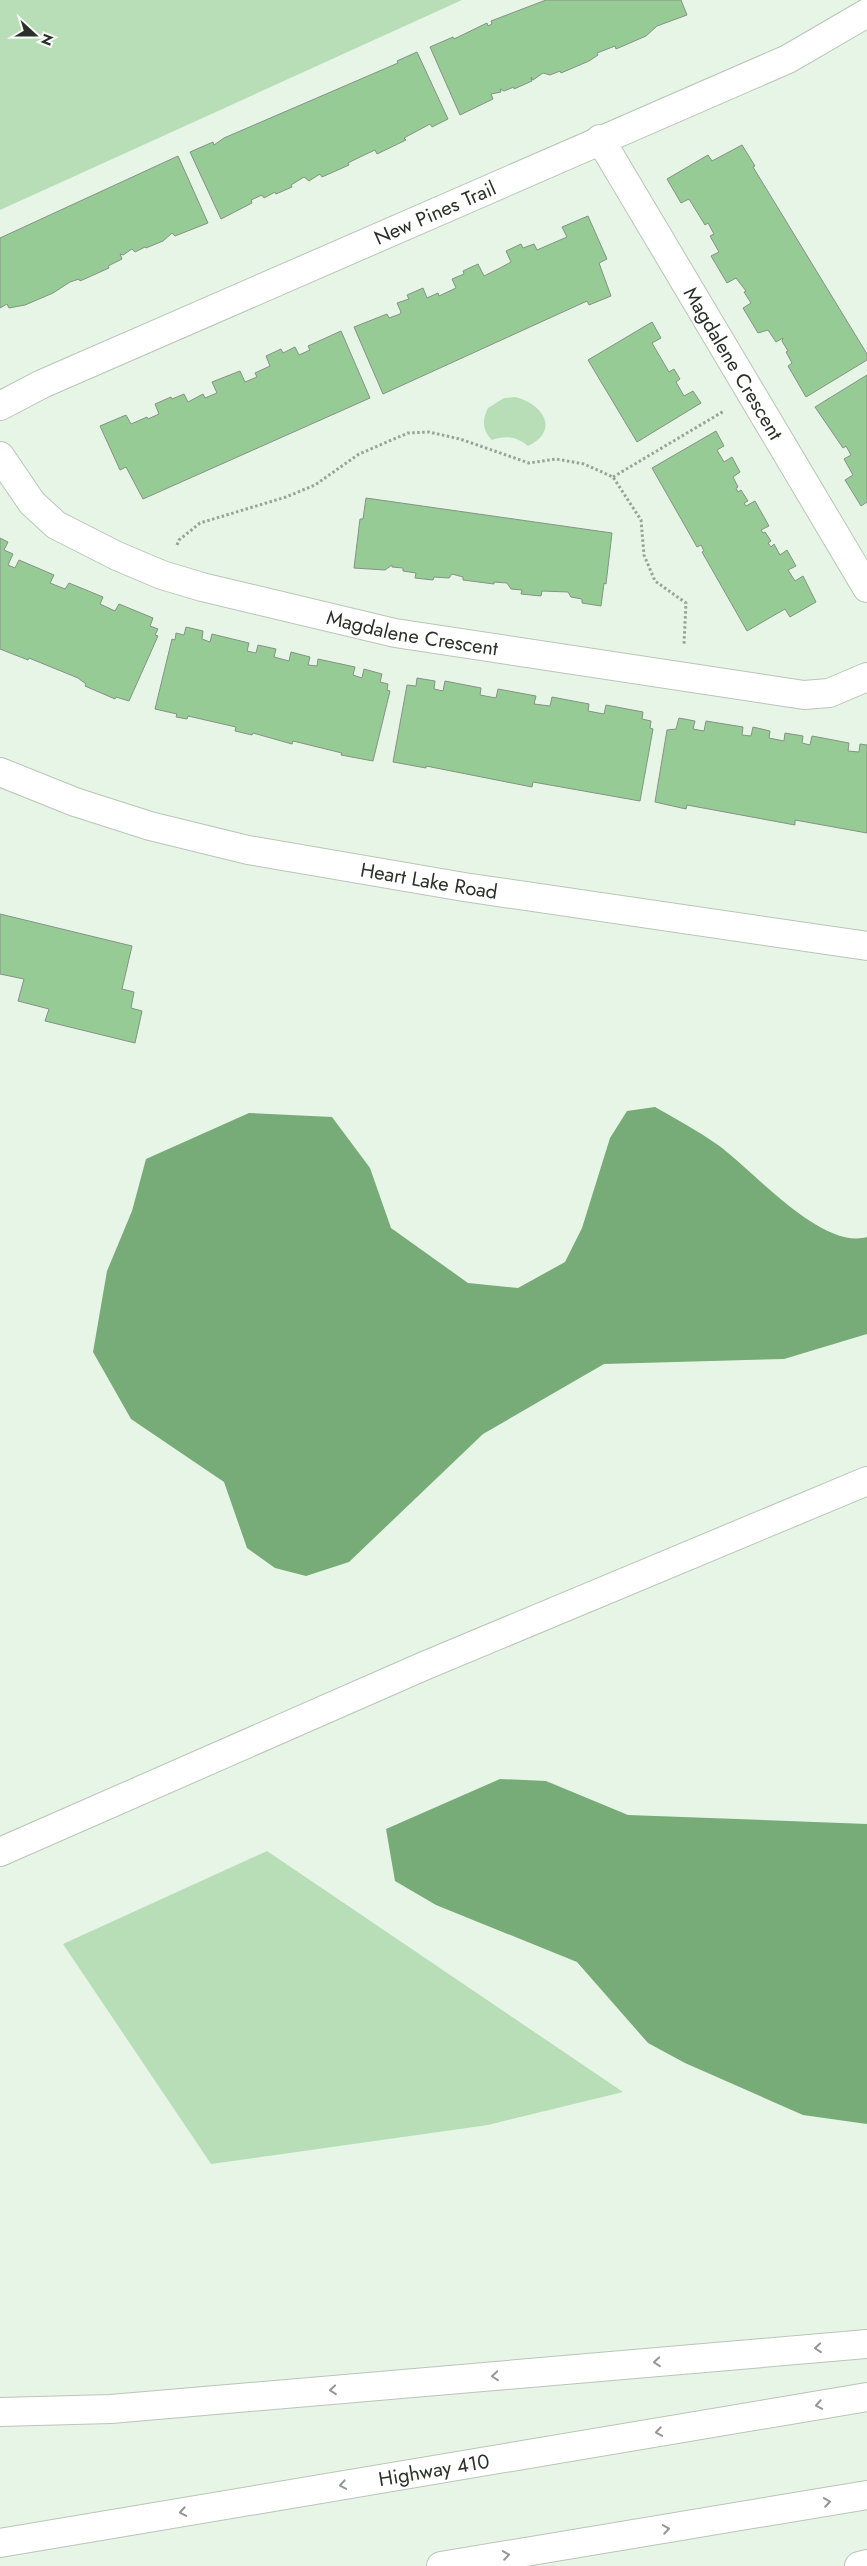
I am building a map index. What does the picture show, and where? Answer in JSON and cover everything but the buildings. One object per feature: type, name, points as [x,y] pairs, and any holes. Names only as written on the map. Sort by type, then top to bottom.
[{"type":"main road","name":"New Pines Trail","points":[[0,406],[42,384],[600,139],[788,59],[867,13]]},
{"type":"main road","name":"Magdalene Crescent","points":[[600,139],[867,588]]},
{"type":"main road","name":"Magdalene Crescent","points":[[0,456],[32,503],[56,525],[117,556],[202,588],[395,632],[804,695],[829,693],[867,677]]},
{"type":"main road","name":"Heart Lake Road","points":[[0,772],[75,802],[150,826],[248,850],[464,887],[867,946]]},
{"type":"main road","points":[[0,1852],[424,1666],[867,1481]]},
{"type":"main road","points":[[0,2412],[111,2409],[867,2344]]},
{"type":"main road","name":"Highway 410","points":[[0,2543],[867,2397]]},
{"type":"main road","points":[[441,2566],[867,2495]]},
{"type":"main road","points":[[859,2566],[867,2564]]},
{"type":"path","points":[[613,477],[731,407]]},
{"type":"path","points":[[172,552],[179,540],[200,522],[248,510],[308,488],[359,454],[408,433],[429,432],[460,439],[529,463],[556,459],[584,464],[613,477],[641,520],[644,555],[655,581],[686,603],[683,650]]},
{"type":"shaded area","points":[[0,0],[462,0],[0,210]]},
{"type":"shaded area","points":[[515,397],[525,400],[540,411],[546,425],[544,432],[538,440],[528,446],[512,438],[492,440],[485,429],[484,421],[488,408],[504,398]]},
{"type":"shaded area","points":[[655,1107],[718,1145],[768,1189],[809,1220],[829,1232],[849,1238],[867,1237],[867,1334],[784,1359],[604,1364],[483,1434],[349,1562],[306,1576],[275,1568],[247,1548],[224,1482],[131,1419],[93,1352],[107,1271],[132,1211],[146,1159],[249,1113],[332,1117],[370,1168],[391,1228],[468,1283],[518,1288],[565,1262],[582,1228],[610,1138],[627,1111]]},
{"type":"shaded area","points":[[500,1779],[546,1781],[628,1815],[867,1824],[867,2124],[803,2115],[685,2063],[648,2043],[577,1962],[436,1905],[395,1881],[386,1829]]},
{"type":"shaded area","points":[[267,1851],[623,2092],[488,2125],[211,2164],[63,1944]]}]
